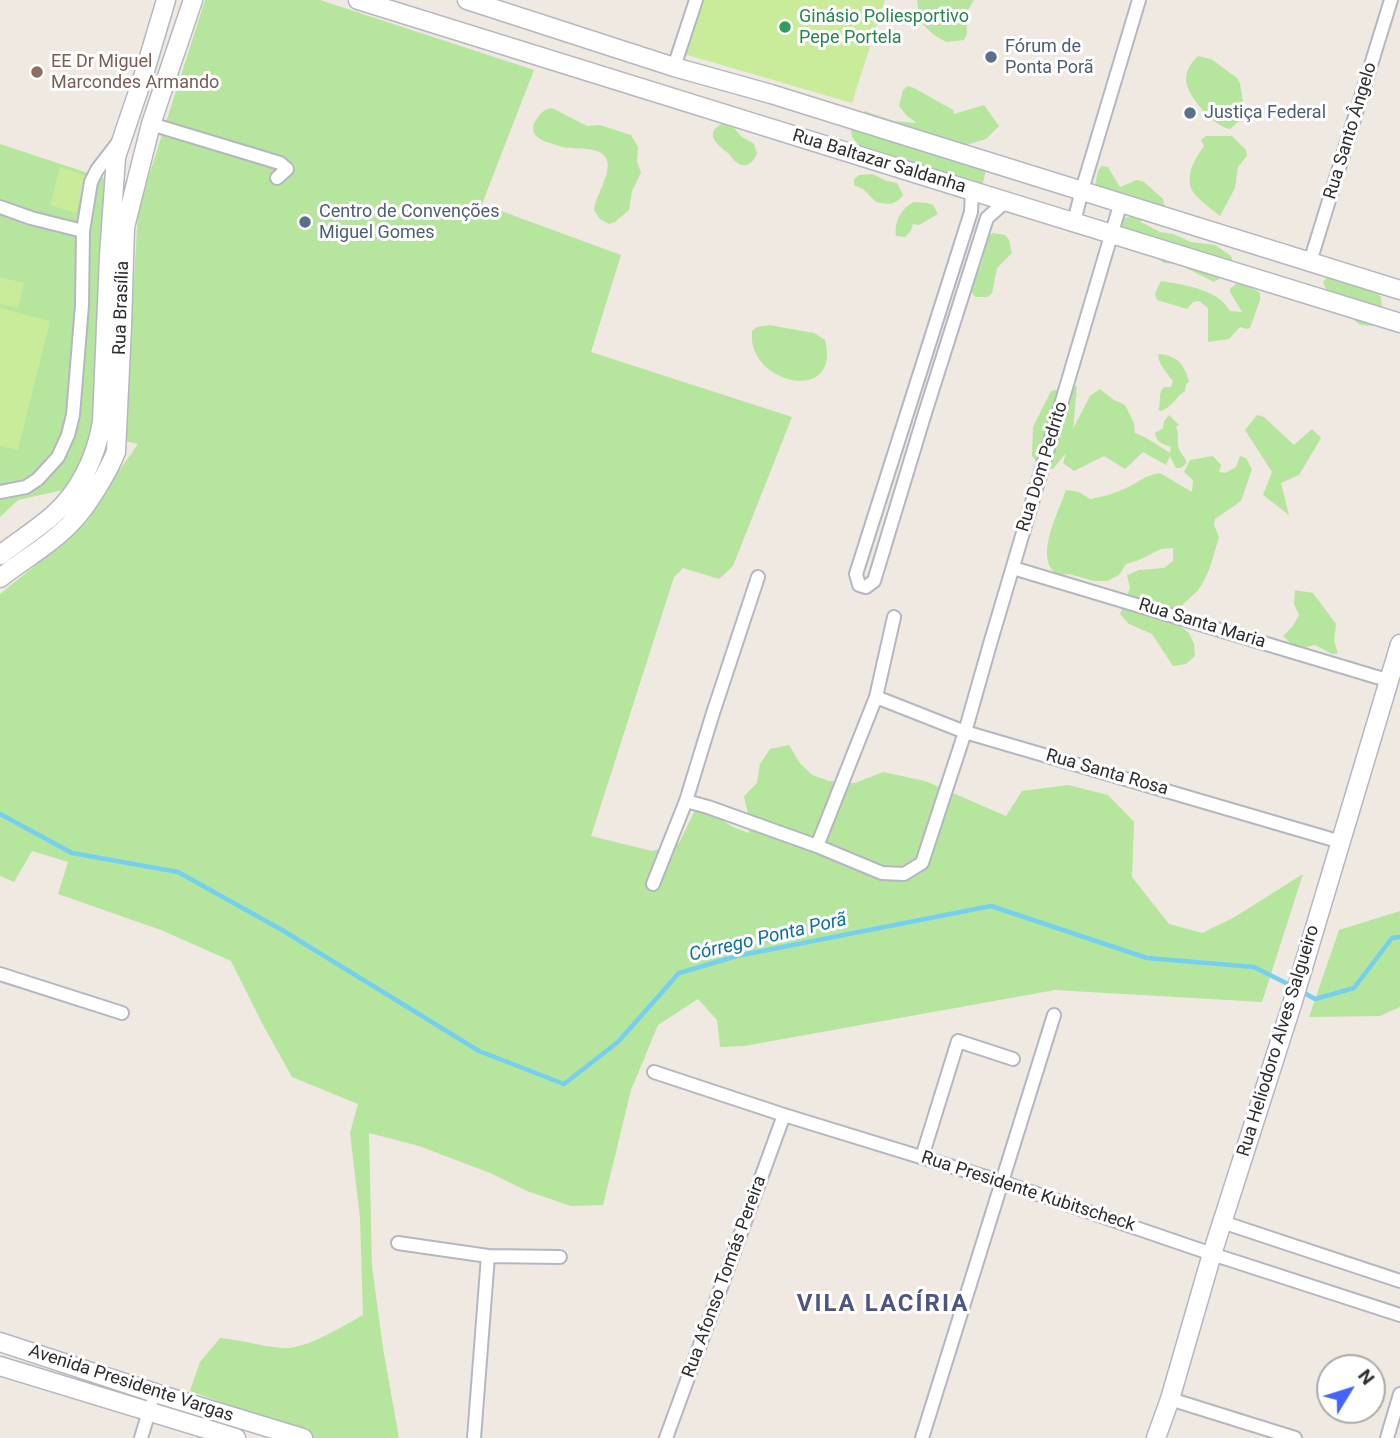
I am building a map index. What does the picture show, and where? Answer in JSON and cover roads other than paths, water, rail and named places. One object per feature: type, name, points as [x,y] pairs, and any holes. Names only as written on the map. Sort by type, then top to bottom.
[{"type":"main road","name":"Rua Brasília","points":[[0,555],[65,503],[91,465],[99,442],[117,157],[166,0]]},
{"type":"main road","name":"Rua Brasília","points":[[0,578],[74,520],[111,465],[116,452],[125,227],[151,124],[193,0]]},
{"type":"main road","name":"Rua Baltazar Saldanha","points":[[358,0],[417,9],[757,124],[1400,323]]},
{"type":"main road","name":"Rua Baltazar Saldanha","points":[[467,0],[674,67],[771,94],[1400,290]]},
{"type":"main road","points":[[757,124],[771,94]]},
{"type":"main road","name":"Rua Heliodoro Alves Salgueiro","points":[[1156,1438],[1293,1000],[1400,643]]},
{"type":"main road","name":"Avenida Presidente Vargas","points":[[0,1342],[236,1438]]},
{"type":"main road","name":"Avenida Presidente Vargas","points":[[0,1366],[303,1438]]},
{"type":"street","points":[[674,67],[696,0]]},
{"type":"street","points":[[1074,222],[1139,0]]},
{"type":"street","name":"Rua Santo Ângelo","points":[[1310,262],[1391,0]]},
{"type":"street","points":[[144,74],[165,81]]},
{"type":"street","points":[[151,124],[280,163],[287,169],[278,178]]},
{"type":"street","points":[[0,492],[26,487],[38,479],[58,457],[68,435],[73,415],[82,305],[83,231],[91,182],[96,170],[125,133]]},
{"type":"street","points":[[972,192],[971,212],[856,574],[859,585],[866,587],[874,580],[987,218],[1005,202]]},
{"type":"street","name":"Rua Dom Pedrito","points":[[686,801],[817,846],[882,873],[904,874],[922,863],[965,732],[1121,202]]},
{"type":"street","points":[[0,207],[83,231]]},
{"type":"street","points":[[909,408],[925,413]]},
{"type":"street","name":"Rua Santa Maria","points":[[1013,568],[1390,681]]},
{"type":"street","points":[[653,884],[686,801],[758,577]]},
{"type":"street","points":[[817,846],[876,696],[894,617]]},
{"type":"street","name":"Rua Santa Rosa","points":[[876,696],[965,732],[1341,842]]},
{"type":"street","points":[[0,974],[122,1013]]},
{"type":"street","points":[[922,1438],[1054,1015]]},
{"type":"street","points":[[922,1157],[958,1041],[1013,1059]]},
{"type":"street","name":"Rua Presidente Kubitscheck","points":[[654,1072],[1002,1182],[1400,1315]]},
{"type":"street","name":"Rua Afonso Tomás Pereira","points":[[666,1438],[784,1115]]},
{"type":"street","points":[[1222,1222],[1400,1281]]},
{"type":"street","points":[[398,1243],[488,1256],[561,1257]]},
{"type":"street","points":[[474,1438],[488,1256]]},
{"type":"street","points":[[1387,1438],[1400,1394]]},
{"type":"street","points":[[1170,1399],[1295,1438]]},
{"type":"street","points":[[141,1438],[152,1403]]},
{"type":"waterway","name":"Córrego Ponta Porã","points":[[0,814],[72,853],[178,872],[282,930],[479,1051],[564,1084],[618,1042],[679,973],[737,956],[991,906],[1147,958],[1254,967],[1292,986]]},
{"type":"waterway","name":"Córrego Ponta Porã","points":[[1299,990],[1315,999],[1354,988],[1392,938],[1400,937]]},
{"type":"place","name":"Ginásio Poliesportivo Pepe Portela","points":[[785,27]]},
{"type":"place","name":"Fórum de Ponta Porã","points":[[991,57]]},
{"type":"place","name":"EE Dr Miguel Marcondes Armando","points":[[37,72]]},
{"type":"place","name":"Justiça Federal","points":[[1190,113]]},
{"type":"place","name":"Centro de Convenções Miguel Gomes","points":[[305,222]]},
{"type":"district","name":"VILA LACÍRIA","points":[[883,1305]]}]
